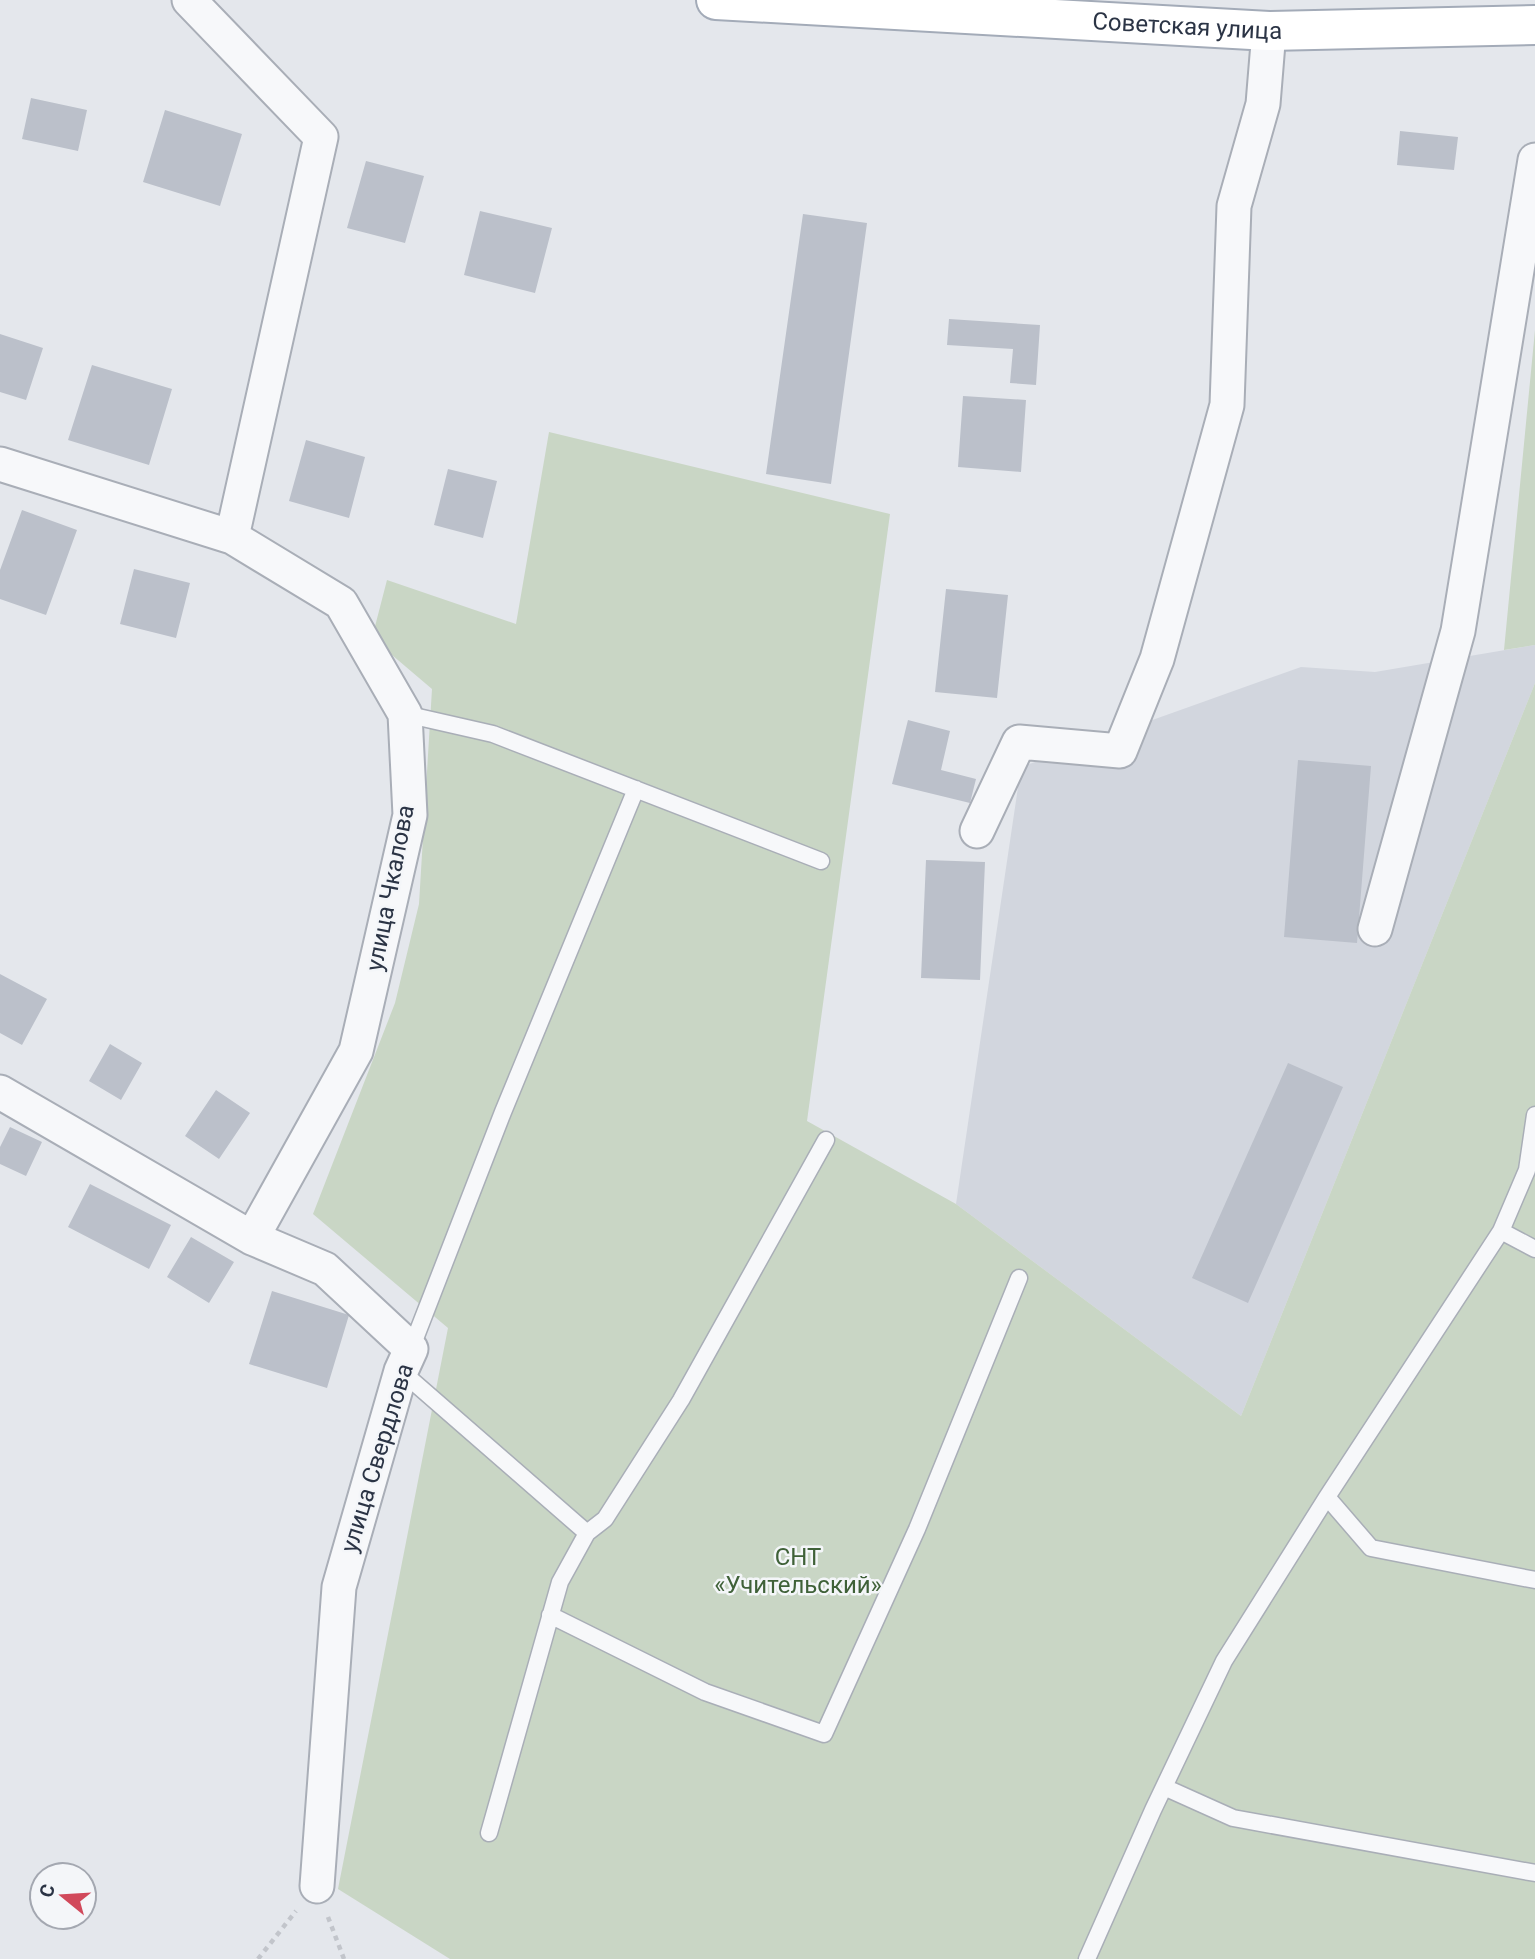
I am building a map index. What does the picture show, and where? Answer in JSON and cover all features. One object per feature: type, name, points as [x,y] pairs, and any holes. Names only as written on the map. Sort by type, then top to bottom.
[{"type":"main road","name":"Советская улица","points":[[716,0],[1269,31],[1535,25]]},
{"type":"street","points":[[189,0],[321,137],[232,537]]},
{"type":"street","points":[[977,831],[1019,743],[1120,751],[1157,659],[1227,405],[1234,205],[1263,104],[1269,31]]},
{"type":"street","points":[[1375,929],[1458,631],[1535,160]]},
{"type":"street","name":"улица Чкалова","points":[[0,464],[232,537],[341,603],[405,714],[410,815],[356,1051],[252,1238]]},
{"type":"street","name":"улица Свердлова","points":[[0,1092],[252,1238],[325,1269],[406,1360],[339,1587],[317,1885]]},
{"type":"lane","points":[[405,714],[493,734],[821,861]]},
{"type":"lane","points":[[587,1533],[406,1360],[503,1112],[636,789]]},
{"type":"lane","points":[[1087,1959],[1224,1661],[1327,1497],[1501,1231],[1527,1170],[1535,1115]]},
{"type":"lane","points":[[489,1833],[560,1582],[587,1533],[606,1519],[681,1400],[826,1140]]},
{"type":"lane","points":[[1501,1231],[1535,1249]]},
{"type":"lane","points":[[550,1615],[705,1692],[824,1734],[917,1529],[1019,1278]]},
{"type":"lane","points":[[1327,1497],[1370,1548],[1535,1580]]},
{"type":"lane","points":[[1164,1787],[1233,1818],[1535,1873]]},
{"type":"path","points":[[258,1959],[317,1885]]},
{"type":"path","points":[[317,1885],[344,1959]]},
{"type":"shaded area","points":[[1535,645],[1535,683],[1241,1416],[956,1204],[1021,767],[1301,667],[1375,672]]},
{"type":"green space","points":[[1535,330],[1535,645],[1504,650]]},
{"type":"green space","name":"СНТ «Учительский»","points":[[549,432],[890,514],[807,1121],[956,1204],[1241,1416],[1535,683],[1535,1959],[450,1959],[338,1889],[448,1328],[313,1214],[395,1003],[419,904],[432,689],[372,638],[387,580],[516,624]]},
{"type":"building","points":[[31,98],[87,110],[78,151],[22,139]]},
{"type":"building","points":[[165,110],[242,134],[220,206],[143,182]]},
{"type":"building","points":[[1400,131],[1458,137],[1454,170],[1397,165]]},
{"type":"building","points":[[366,161],[424,176],[405,243],[347,228]]},
{"type":"building","points":[[480,211],[552,228],[535,293],[464,275]]},
{"type":"building","points":[[803,214],[867,223],[831,484],[766,474]]},
{"type":"building","points":[[949,319],[1040,325],[1036,385],[1010,383],[1013,349],[947,345]]},
{"type":"building","points":[[0,334],[43,348],[26,400],[0,392]]},
{"type":"building","points":[[92,365],[172,389],[149,465],[68,440]]},
{"type":"building","points":[[963,396],[1026,400],[1021,472],[958,467]]},
{"type":"building","points":[[306,440],[365,457],[349,518],[289,501]]},
{"type":"building","points":[[448,469],[497,481],[483,538],[434,525]]},
{"type":"building","points":[[22,510],[77,530],[46,615],[0,599],[0,570]]},
{"type":"building","points":[[134,569],[190,583],[176,638],[120,624]]},
{"type":"building","points":[[946,589],[1008,595],[997,698],[935,692]]},
{"type":"building","points":[[908,720],[950,731],[941,770],[976,779],[970,803],[892,784]]},
{"type":"building","points":[[1298,760],[1371,766],[1357,943],[1284,937]]},
{"type":"building","points":[[926,860],[985,862],[980,980],[921,978]]},
{"type":"building","points":[[0,974],[47,999],[22,1045],[0,1033]]},
{"type":"building","points":[[110,1044],[142,1063],[121,1100],[89,1081]]},
{"type":"building","points":[[1288,1063],[1343,1087],[1248,1303],[1192,1278]]},
{"type":"building","points":[[216,1090],[250,1113],[219,1159],[185,1136]]},
{"type":"building","points":[[10,1127],[42,1142],[26,1176],[0,1164],[0,1147]]},
{"type":"building","points":[[90,1184],[171,1225],[149,1269],[68,1227]]},
{"type":"building","points":[[191,1237],[234,1262],[209,1303],[167,1277]]},
{"type":"building","points":[[272,1291],[349,1315],[327,1388],[249,1364]]}]
